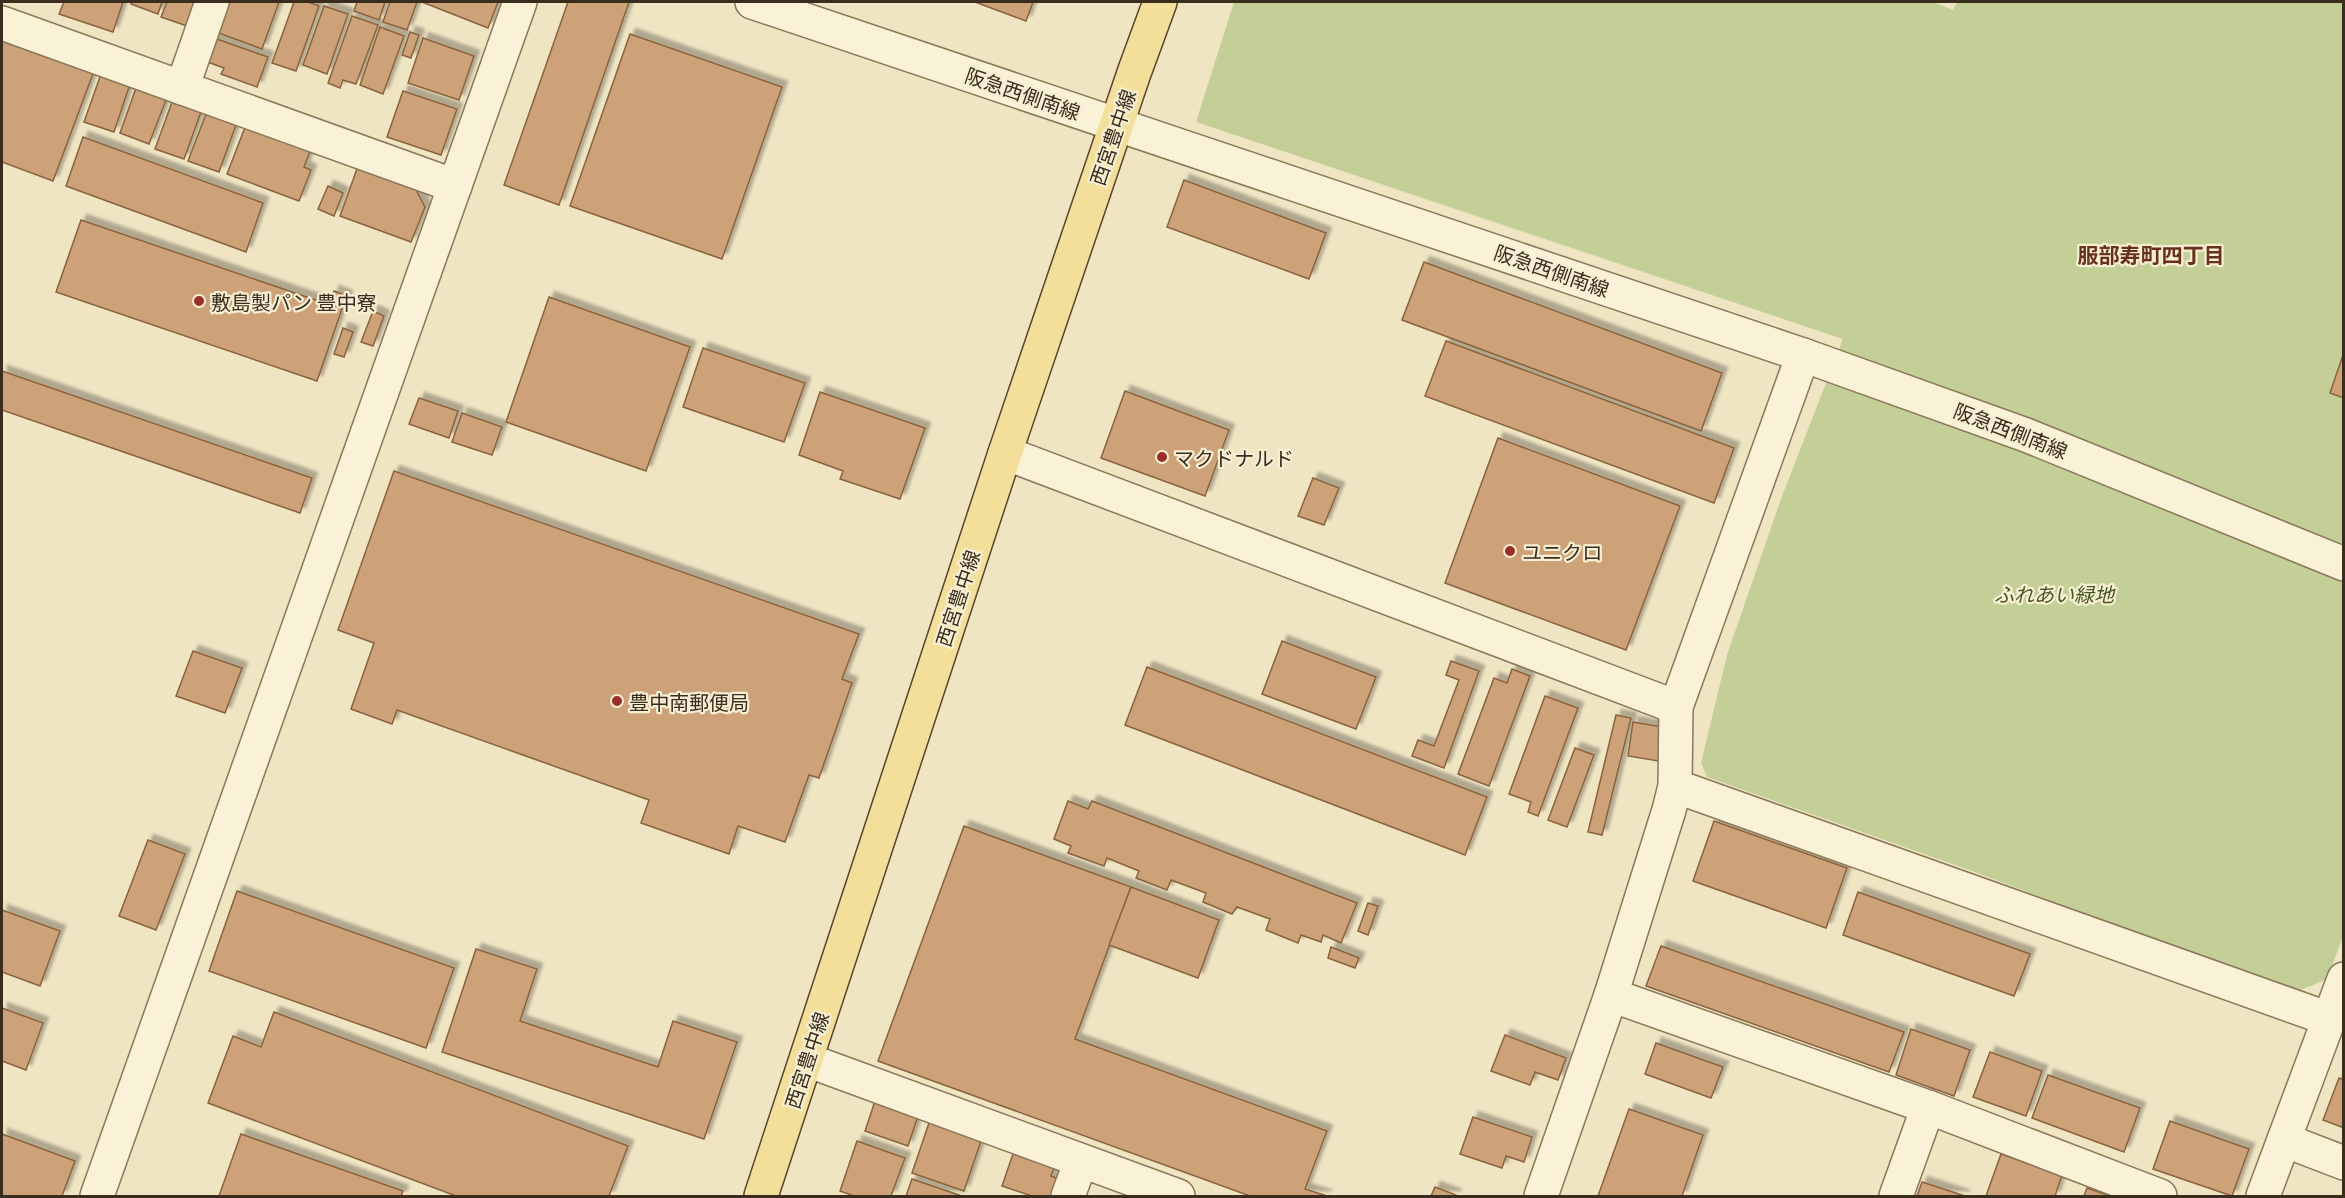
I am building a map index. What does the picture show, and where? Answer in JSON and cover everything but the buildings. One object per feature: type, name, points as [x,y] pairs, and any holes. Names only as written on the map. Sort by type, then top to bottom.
[{"type":"main road","name":"西宮豊中線","points":[[761,1197],[1005,453],[1116,124],[1160,2]]},
{"type":"street","points":[[182,88],[213,2]]},
{"type":"street","points":[[97,1197],[520,2]]},
{"type":"street","name":"阪急西側南線","points":[[752,2],[1803,355],[2026,435],[2343,564]]},
{"type":"street","points":[[2,23],[454,186]]},
{"type":"street","points":[[1541,1197],[1611,995],[1669,810],[1675,786],[1676,707],[1803,355]]},
{"type":"street","points":[[1005,453],[1676,707]]},
{"type":"street","points":[[1675,786],[2329,1019]]},
{"type":"street","points":[[2263,1197],[2343,979]]},
{"type":"street","points":[[1611,995],[1928,1107],[2160,1197]]},
{"type":"street","points":[[807,1060],[1178,1197]]},
{"type":"street","points":[[1896,1197],[1928,1107]]},
{"type":"street","points":[[2284,1140],[2343,1163]]},
{"type":"street","points":[[1068,1197],[1081,1161]]},
{"type":"green space","name":"ふれあい緑地","points":[[1234,2],[1933,2],[1953,10],[1957,2],[2343,2],[2344,934],[2327,979],[2296,992],[1969,870],[1707,777],[1701,763],[1727,655],[1781,499],[1843,339],[1196,122]]},
{"type":"place","name":"敷島製パン 豊中寮","points":[[199,301]]},
{"type":"place","name":"マクドナルド","points":[[1162,457]]},
{"type":"place","name":"ユニクロ","points":[[1510,551]]},
{"type":"place","name":"豊中南郵便局","points":[[617,701]]},
{"type":"district","name":"服部寿町四丁目","points":[[2151,254]]}]
